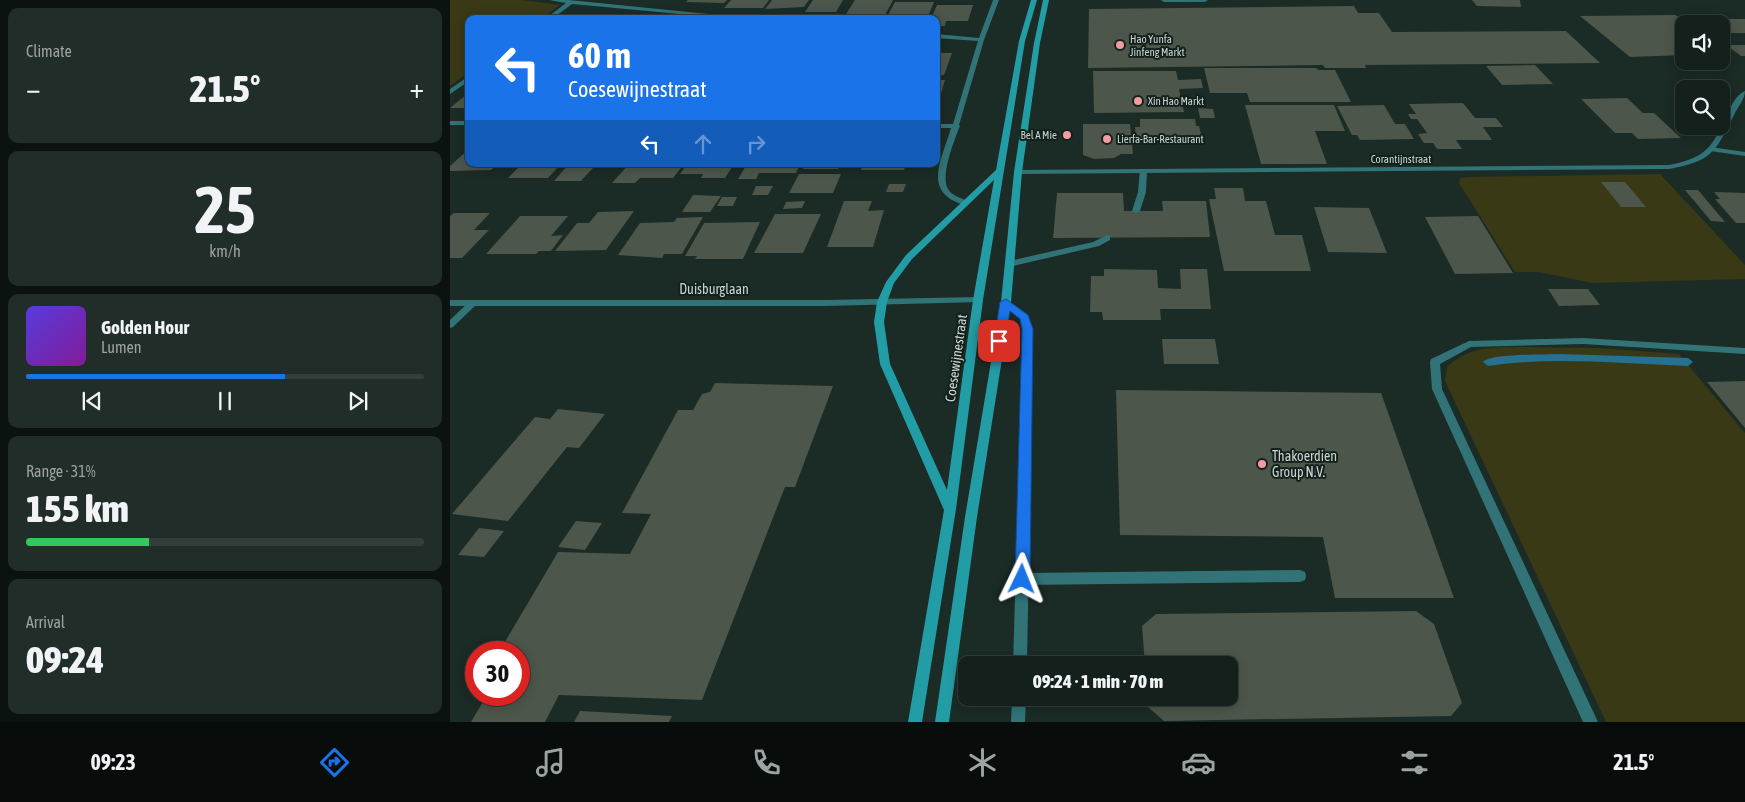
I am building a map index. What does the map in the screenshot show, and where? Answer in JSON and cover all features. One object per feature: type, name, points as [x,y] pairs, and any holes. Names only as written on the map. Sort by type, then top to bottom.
[{"type":"main road","name":"Coesewijnestraat","points":[[915,722],[950,509],[978,300],[1022,41],[1034,0]]},
{"type":"main road","points":[[942,722],[970,517],[1006,302],[1018,172],[1037,42],[1046,0]]},
{"type":"main road","points":[[950,509],[885,364],[879,322],[882,302],[890,282],[909,256],[1000,172]]},
{"type":"street","points":[[552,0],[711,15]]},
{"type":"street","points":[[965,203],[951,198],[940,185],[941,175],[981,40],[996,0]]},
{"type":"street","points":[[1164,0],[1205,0]]},
{"type":"street","points":[[553,15],[570,2]]},
{"type":"street","points":[[940,36],[981,40]]},
{"type":"street","points":[[450,92],[465,81]]},
{"type":"street","name":"Corantijnstraat","points":[[1018,172],[1669,168],[1691,164],[1708,156],[1739,98],[1745,93]]},
{"type":"street","points":[[450,123],[465,123]]},
{"type":"street","points":[[940,126],[957,126]]},
{"type":"street","points":[[1713,149],[1745,154]]},
{"type":"street","points":[[1136,211],[1142,192],[1144,171]]},
{"type":"street","points":[[1009,264],[1096,244],[1107,238]]},
{"type":"street","name":"Duisburglaan","points":[[450,303],[978,300]]},
{"type":"street","points":[[1006,302],[1024,317],[1028,329],[1020,656]]},
{"type":"street","points":[[450,325],[473,303]]},
{"type":"street","points":[[1592,722],[1437,389],[1435,362],[1469,344],[1584,341],[1745,351]]},
{"type":"street","points":[[1022,579],[1300,576]]},
{"type":"street","points":[[1018,722],[1019,706]]},
{"type":"shaded area","points":[[450,0],[522,0],[560,5],[546,15],[465,15],[465,75],[450,86]]},
{"type":"shaded area","points":[[1660,174],[1745,265],[1745,279],[1592,283],[1539,272],[1515,272],[1459,183],[1460,178],[1468,177]]},
{"type":"shaded area","points":[[1528,347],[1598,348],[1679,354],[1745,433],[1745,722],[1606,722],[1445,381],[1447,367],[1466,354],[1485,349]]},
{"type":"building","points":[[688,0],[727,0],[724,3],[686,2]]},
{"type":"building","points":[[731,0],[769,0],[763,8],[724,8]]},
{"type":"building","points":[[772,0],[809,0],[804,7],[765,9]]},
{"type":"building","points":[[813,0],[843,0],[836,12],[805,12]]},
{"type":"building","points":[[855,0],[893,0],[885,15],[845,15]]},
{"type":"building","points":[[1472,0],[1520,0],[1521,7],[1477,6]]},
{"type":"building","points":[[895,2],[934,2],[929,15],[888,15]]},
{"type":"building","points":[[937,5],[973,5],[968,21],[946,21],[945,26],[940,26],[940,15],[933,15]]},
{"type":"building","points":[[1354,6],[1358,13],[1379,13],[1392,32],[1566,31],[1600,63],[1365,65],[1366,68],[1325,68],[1323,65],[1088,68],[1089,9]]},
{"type":"building","points":[[1675,15],[1675,55],[1630,57],[1580,16]]},
{"type":"building","points":[[1730,19],[1745,19],[1745,33],[1730,33]]},
{"type":"building","points":[[1730,45],[1745,45],[1745,56],[1741,56],[1730,48]]},
{"type":"building","points":[[940,53],[952,53],[944,75],[940,75]]},
{"type":"building","points":[[1535,65],[1553,84],[1502,85],[1486,66]]},
{"type":"building","points":[[1204,68],[1316,68],[1319,70],[1335,70],[1351,102],[1250,102],[1247,93],[1210,93]]},
{"type":"building","name":"Xin Hao Markt","points":[[1093,71],[1176,71],[1178,80],[1201,79],[1203,88],[1179,89],[1184,112],[1094,113]]},
{"type":"building","points":[[940,80],[945,80],[940,97]]},
{"type":"building","points":[[465,96],[465,108],[450,108]]},
{"type":"building","points":[[1627,98],[1643,113],[1654,113],[1675,132],[1675,135],[1681,138],[1638,139],[1632,133],[1615,133],[1581,99]]},
{"type":"building","points":[[1463,103],[1475,118],[1496,118],[1503,127],[1483,127],[1492,140],[1456,140],[1462,149],[1437,149],[1433,143],[1424,143],[1418,134],[1427,133],[1417,119],[1411,119],[1408,114],[1416,114],[1409,104]]},
{"type":"building","points":[[1245,105],[1334,105],[1345,131],[1315,131],[1327,164],[1261,164]]},
{"type":"building","points":[[1384,105],[1395,124],[1405,124],[1414,139],[1360,140],[1357,135],[1352,135],[1337,106]]},
{"type":"building","points":[[1198,108],[1213,109],[1215,118],[1200,118]]},
{"type":"building","points":[[1140,119],[1195,119],[1202,138],[1161,138],[1161,141],[1136,141],[1135,127],[1140,127]]},
{"type":"building","name":"Lierfa-Bar-Restaurant","points":[[1083,124],[1130,124],[1133,154],[1121,154],[1114,158],[1094,159],[1083,155]]},
{"type":"building","points":[[465,153],[465,167],[494,167],[491,170],[450,171],[450,166]]},
{"type":"building","points":[[519,167],[558,167],[548,178],[508,178]]},
{"type":"building","points":[[566,167],[622,167],[593,168],[581,181],[554,181]]},
{"type":"building","points":[[626,167],[682,167],[673,178],[640,178],[635,183],[612,183]]},
{"type":"building","points":[[685,167],[732,167],[725,178],[701,178],[703,174],[680,174]]},
{"type":"building","points":[[745,167],[799,167],[796,173],[759,173],[756,179],[738,179]]},
{"type":"building","points":[[804,167],[839,167],[838,169],[803,169]]},
{"type":"building","points":[[862,167],[905,167],[904,170],[861,170]]},
{"type":"building","points":[[799,174],[841,174],[833,193],[789,193]]},
{"type":"building","points":[[1601,182],[1625,182],[1646,207],[1621,207]]},
{"type":"building","points":[[889,184],[906,184],[903,192],[886,192]]},
{"type":"building","points":[[756,186],[773,186],[768,195],[752,195]]},
{"type":"building","points":[[1214,188],[1243,188],[1245,201],[1266,201],[1275,235],[1302,235],[1311,271],[1224,271],[1209,199],[1216,199]]},
{"type":"building","points":[[1685,190],[1698,190],[1725,222],[1711,221]]},
{"type":"building","points":[[1714,192],[1745,193],[1745,223],[1736,223],[1715,199],[1720,199]]},
{"type":"building","points":[[1057,193],[1123,193],[1124,211],[1163,211],[1162,201],[1206,201],[1210,237],[1053,238]]},
{"type":"building","points":[[693,195],[721,196],[710,212],[682,212]]},
{"type":"building","points":[[722,197],[737,197],[733,206],[717,206]]},
{"type":"building","points":[[805,201],[802,208],[783,209],[786,202]]},
{"type":"building","points":[[844,201],[872,201],[868,211],[884,210],[873,247],[827,247]]},
{"type":"building","points":[[1314,207],[1369,208],[1387,253],[1328,252]]},
{"type":"building","points":[[634,211],[606,250],[555,251],[577,223],[589,223],[598,212]]},
{"type":"building","points":[[454,213],[490,213],[474,230],[489,230],[462,258],[450,258],[450,216]]},
{"type":"building","points":[[775,214],[821,214],[803,253],[754,253]]},
{"type":"building","points":[[520,216],[568,216],[551,236],[563,235],[551,251],[539,251],[536,254],[486,254]]},
{"type":"building","points":[[1478,216],[1513,273],[1455,274],[1425,217]]},
{"type":"building","points":[[703,217],[682,254],[664,254],[662,258],[618,255],[640,223],[674,222],[677,218]]},
{"type":"building","points":[[760,222],[743,259],[695,259],[697,256],[685,256],[704,223]]},
{"type":"building","points":[[1104,269],[1157,270],[1158,288],[1181,289],[1180,269],[1207,269],[1211,309],[1160,309],[1161,320],[1103,320],[1102,312],[1090,312],[1091,276],[1104,276]]},
{"type":"building","points":[[1548,289],[1588,289],[1600,305],[1559,306]]},
{"type":"building","points":[[1162,339],[1215,339],[1219,364],[1164,364]]},
{"type":"building","points":[[1745,381],[1745,428],[1707,382]]},
{"type":"building","points":[[715,383],[833,386],[795,487],[785,487],[702,700],[559,695],[545,722],[471,722],[480,706],[530,706],[530,641],[505,641],[558,552],[630,554],[651,514],[622,513],[678,410],[693,410],[702,394],[710,392]]},
{"type":"building","name":"Thakoerdien Group N.V.","points":[[1116,390],[1381,393],[1454,598],[1335,598],[1323,537],[1120,535]]},
{"type":"building","points":[[558,409],[605,414],[579,448],[567,447],[508,521],[452,514],[535,417],[550,419]]},
{"type":"building","points":[[576,521],[602,523],[585,550],[558,547]]},
{"type":"building","points":[[479,528],[504,531],[484,557],[458,555]]},
{"type":"building","points":[[1416,611],[1434,624],[1462,703],[1451,716],[1164,721],[1148,706],[1238,706],[1238,656],[1144,656],[1142,626],[1156,614]]},
{"type":"building","points":[[580,711],[672,716],[669,722],[574,722]]},
{"type":"waterway","points":[[1488,362],[1508,359],[1560,358],[1688,362]]},
{"type":"place","name":"Hao Yunfa Jinfeng Markt","points":[[1120,45]]},
{"type":"place","name":"Xin Hao Markt","points":[[1138,101]]},
{"type":"place","name":"Bel A Mie","points":[[1067,135]]},
{"type":"place","name":"Lierfa-Bar-Restaurant","points":[[1107,139]]},
{"type":"place","name":"Thakoerdien Group N.V.","points":[[1262,464]]},
{"type":"route","points":[[999,341],[1006,302],[1024,317],[1028,329],[1022,579]]}]
